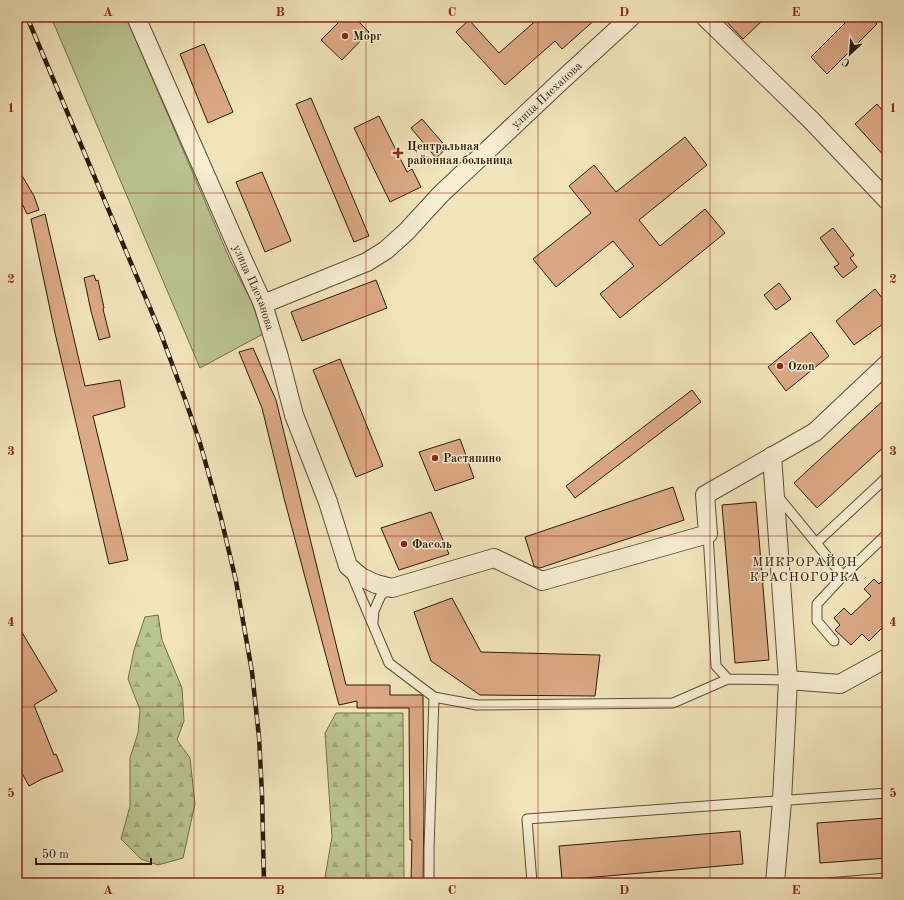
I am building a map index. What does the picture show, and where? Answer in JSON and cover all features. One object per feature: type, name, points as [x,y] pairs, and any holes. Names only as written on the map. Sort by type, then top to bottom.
[{"type":"street","name":"улица Плеханова","points":[[136,17],[263,304],[280,357],[294,415],[328,502],[348,566]]},
{"type":"street","name":"улица Плеханова","points":[[263,304],[366,262],[386,250],[441,194],[631,17]]},
{"type":"street","points":[[706,17],[812,121],[887,200]]},
{"type":"street","points":[[348,566],[361,577],[376,584],[392,588],[494,558],[542,581],[708,534],[704,495],[815,432],[887,364]]},
{"type":"street","points":[[772,456],[788,680],[782,801],[775,883]]},
{"type":"street","points":[[788,680],[840,684],[887,658]]},
{"type":"lane","points":[[816,543],[887,477]]},
{"type":"lane","points":[[774,491],[843,576]]},
{"type":"lane","points":[[708,534],[716,666],[728,679]]},
{"type":"lane","points":[[834,640],[816,621],[816,604],[887,534]]},
{"type":"lane","points":[[348,566],[389,663],[434,697],[477,705],[672,703],[728,679],[788,680]]},
{"type":"lane","points":[[372,624],[374,611],[381,595],[392,588]]},
{"type":"lane","points":[[429,883],[434,697]]},
{"type":"lane","points":[[532,883],[527,819],[887,794]]},
{"type":"lane","points":[[827,883],[887,878]]},
{"type":"green space","points":[[51,17],[126,17],[231,262],[251,300],[263,334],[200,368]]},
{"type":"green space","points":[[158,615],[162,640],[182,688],[184,721],[177,740],[190,758],[195,804],[183,858],[158,865],[141,859],[121,839],[130,806],[130,758],[138,733],[140,710],[128,679],[134,650],[145,617]]},
{"type":"green space","points":[[336,713],[403,713],[404,883],[324,883],[332,837],[325,733]]},
{"type":"building","name":"Морг","points":[[344,17],[354,17],[369,32],[342,60],[321,40]]},
{"type":"building","points":[[540,17],[598,17],[562,49],[555,41],[505,85],[456,32],[469,20],[499,53]]},
{"type":"building","points":[[722,17],[766,17],[743,39]]},
{"type":"building","points":[[851,17],[870,17],[877,24],[827,74],[811,57]]},
{"type":"building","points":[[204,44],[233,112],[208,123],[180,54]]},
{"type":"building","points":[[311,98],[369,236],[354,242],[296,104]]},
{"type":"building","points":[[877,104],[887,116],[887,159],[855,124]]},
{"type":"building","points":[[379,116],[407,172],[412,169],[421,187],[390,202],[354,128]]},
{"type":"building","points":[[422,119],[447,148],[436,158],[411,128]]},
{"type":"building","points":[[685,137],[707,165],[639,220],[660,246],[705,209],[725,233],[620,318],[600,294],[634,266],[613,241],[556,287],[533,259],[591,213],[569,186],[594,165],[616,192]]},
{"type":"building","points":[[17,167],[34,196],[39,210],[27,214],[17,193]]},
{"type":"building","points":[[262,172],[291,241],[265,252],[236,182]]},
{"type":"building","points":[[45,214],[85,386],[120,380],[125,407],[93,416],[128,560],[109,564],[55,333],[31,219]]},
{"type":"building","points":[[833,228],[854,255],[850,258],[857,267],[843,278],[834,267],[839,264],[820,238]]},
{"type":"building","points":[[94,275],[96,281],[98,280],[110,337],[99,340],[84,278]]},
{"type":"building","points":[[376,280],[387,308],[302,341],[291,312]]},
{"type":"building","points":[[779,283],[791,299],[776,310],[764,295]]},
{"type":"building","points":[[875,289],[887,304],[887,321],[854,345],[836,321]]},
{"type":"building","points":[[811,332],[829,356],[786,391],[768,367]]},
{"type":"building","points":[[253,348],[276,400],[346,685],[390,685],[390,695],[423,696],[423,883],[411,883],[412,840],[410,840],[409,708],[357,708],[357,701],[339,705],[284,498],[262,408],[239,352]]},
{"type":"building","points":[[340,359],[383,466],[356,477],[313,370]]},
{"type":"building","points":[[692,390],[701,402],[575,498],[566,486]]},
{"type":"building","points":[[887,397],[887,444],[817,508],[794,483]]},
{"type":"building","points":[[460,439],[474,478],[435,491],[419,452]]},
{"type":"building","points":[[673,487],[684,520],[540,568],[534,566],[525,537]]},
{"type":"building","points":[[756,502],[769,660],[735,663],[722,505]]},
{"type":"building","points":[[431,512],[449,554],[399,570],[381,528]]},
{"type":"building","points":[[887,576],[887,623],[869,641],[862,634],[851,645],[835,630],[840,625],[834,618],[844,608],[851,615],[871,596],[864,589],[874,579],[879,584]]},
{"type":"building","points":[[452,598],[481,652],[600,655],[595,696],[480,695],[431,661],[414,612]]},
{"type":"building","points":[[17,624],[57,691],[34,705],[54,755],[56,754],[63,771],[29,786],[17,764]]},
{"type":"building","points":[[887,818],[887,858],[820,863],[817,823]]},
{"type":"building","points":[[740,831],[743,864],[562,880],[559,846]]},
{"type":"railway","points":[[27,17],[161,334],[200,443],[221,518],[236,581],[252,672],[259,737],[264,883]]},
{"type":"place","name":"Морг","points":[[345,36]]},
{"type":"place","name":"Центральная районная больница","points":[[398,153]]},
{"type":"place","name":"Ozon","points":[[780,366]]},
{"type":"place","name":"Растяпино","points":[[435,458]]},
{"type":"place","name":"Фасоль","points":[[404,544]]},
{"type":"district","name":"МИКРОРАЙОН КРАСНОГОРКА","points":[[805,568]]}]
